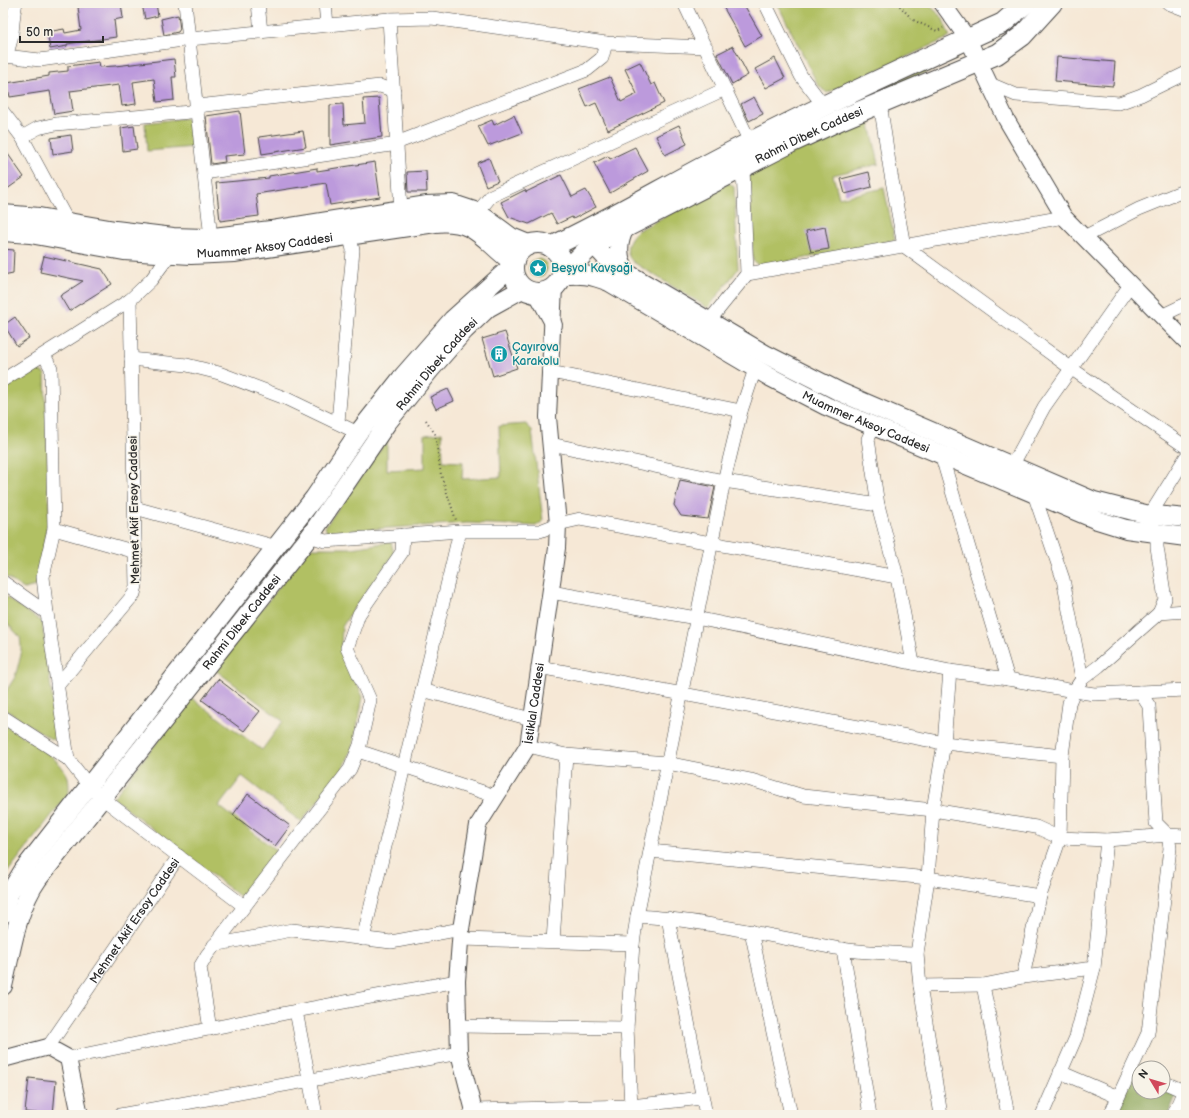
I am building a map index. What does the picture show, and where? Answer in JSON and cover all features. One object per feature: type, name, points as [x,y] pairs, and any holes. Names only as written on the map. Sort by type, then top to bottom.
[{"type":"main road","name":"Rahmi Dibek Caddesi","points":[[3,914],[5,904],[15,883],[96,792],[310,536],[387,423],[435,364],[464,331],[488,308],[530,290],[548,290],[573,264],[586,239],[750,142],[1003,23],[1026,3]]},
{"type":"main road","name":"Rahmi Dibek Caddesi","points":[[551,247],[625,228],[743,167],[842,119],[997,54],[1011,45],[1034,25],[1052,3]]},
{"type":"main road","points":[[3,215],[173,238],[211,238],[440,205],[467,208],[477,213],[511,238],[528,245],[538,243],[551,247],[559,254],[559,277]]},
{"type":"main road","name":"Muammer Aksoy Caddesi","points":[[3,230],[30,233],[124,250],[171,253],[234,252],[349,234],[435,222],[456,221],[465,224],[483,234],[514,264]]},
{"type":"main road","points":[[625,228],[620,237],[618,248],[621,264],[626,272]]},
{"type":"main road","points":[[586,239],[612,264],[776,360],[826,385],[1094,501],[1150,515],[1186,518]]},
{"type":"main road","name":"Rahmi Dibek Caddesi","points":[[3,986],[21,912],[30,890],[96,792],[314,498],[358,433],[437,336],[514,264],[522,249],[528,245]]},
{"type":"main road","points":[[514,264],[516,278],[530,290]]},
{"type":"main road","name":"Muammer Aksoy Caddesi","points":[[559,277],[579,274],[591,275],[609,282],[755,368],[826,406],[1034,494],[1110,524],[1157,534],[1186,537]]},
{"type":"street","points":[[16,3],[10,48],[4,57],[40,60],[190,39],[389,19],[432,18],[606,42],[706,47]]},
{"type":"street","points":[[185,3],[211,238]]},
{"type":"street","points":[[258,3],[260,32]]},
{"type":"street","points":[[325,3],[327,25]]},
{"type":"street","points":[[684,3],[750,142]]},
{"type":"street","points":[[765,3],[801,76],[824,106]]},
{"type":"street","points":[[942,3],[968,40],[1006,119],[1064,217],[1186,341]]},
{"type":"street","points":[[1168,3],[1186,10]]},
{"type":"street","points":[[389,19],[401,210]]},
{"type":"street","points":[[204,173],[391,145],[586,70],[602,58],[606,42]]},
{"type":"street","points":[[990,84],[1016,95],[1119,103],[1141,96],[1186,73]]},
{"type":"street","points":[[22,137],[38,128],[56,124],[190,112],[197,106],[380,86],[394,91]]},
{"type":"street","points":[[477,213],[491,196],[725,89]]},
{"type":"street","points":[[880,103],[904,246],[1072,369],[1186,447]]},
{"type":"street","points":[[3,112],[22,137],[69,224]]},
{"type":"street","points":[[709,321],[746,274],[743,167]]},
{"type":"street","points":[[1084,237],[1138,209],[1186,190]]},
{"type":"street","points":[[746,274],[1064,217]]},
{"type":"street","points":[[338,422],[353,250],[349,234]]},
{"type":"street","points":[[3,380],[130,300],[151,280],[171,253]]},
{"type":"street","name":"İstiklal Caddesi","points":[[472,1113],[460,1052],[458,1026],[458,981],[461,934],[478,825],[528,746],[551,592],[557,548],[558,524],[548,418],[554,325],[559,277]]},
{"type":"street","points":[[1012,466],[1044,407],[1130,285]]},
{"type":"street","points":[[530,290],[554,325]]},
{"type":"street","name":"Mehmet Akif Ersoy Caddesi","points":[[48,1048],[179,856],[96,792],[68,758],[57,686],[134,594],[136,586],[130,300]]},
{"type":"street","points":[[1161,316],[1186,304]]},
{"type":"street","points":[[44,355],[51,368],[54,529],[43,577],[57,686]]},
{"type":"street","points":[[131,359],[187,365],[219,373],[285,398],[338,422],[358,433]]},
{"type":"street","points":[[630,1106],[627,1028],[633,944],[637,916],[724,481],[741,411],[755,368]]},
{"type":"street","points":[[551,372],[741,411]]},
{"type":"street","points":[[874,426],[868,439],[878,505],[897,577],[913,663]]},
{"type":"street","points":[[551,444],[724,481],[878,505]]},
{"type":"street","points":[[941,454],[1008,679]]},
{"type":"street","points":[[1023,977],[1040,896],[1060,838],[1062,756],[1069,703],[1074,691],[1082,679],[1159,613],[1165,599],[1156,547],[1157,534],[1150,521],[1150,515],[1186,457]]},
{"type":"street","points":[[1034,494],[1063,579],[1082,679]]},
{"type":"street","points":[[135,508],[277,546]]},
{"type":"street","points":[[310,536],[325,542],[460,531],[540,531],[558,524],[580,520],[711,545],[897,577]]},
{"type":"street","points":[[54,529],[136,552]]},
{"type":"street","points":[[363,939],[460,531]]},
{"type":"street","points":[[210,1029],[200,967],[214,945],[350,770],[358,751],[370,700],[347,648],[359,614],[402,552],[403,535]]},
{"type":"street","points":[[3,582],[47,612]]},
{"type":"street","points":[[551,592],[696,618],[950,671],[1008,679],[1074,691],[1094,694],[1186,690]]},
{"type":"street","points":[[1159,613],[1186,611]]},
{"type":"street","points":[[539,667],[944,743],[1062,756]]},
{"type":"street","points":[[941,1115],[920,986],[917,954],[928,878],[934,810],[944,743],[950,671]]},
{"type":"street","points":[[422,690],[531,719]]},
{"type":"street","points":[[1139,1060],[1148,1034],[1170,848],[1168,835],[1156,823],[1149,706],[1140,692]]},
{"type":"street","points":[[3,717],[68,758]]},
{"type":"street","points":[[528,746],[566,755],[667,763],[751,780],[802,796],[934,810],[1036,827],[1060,838],[1107,840],[1168,835],[1186,836]]},
{"type":"street","points":[[358,751],[495,796]]},
{"type":"street","points":[[553,942],[566,755]]},
{"type":"street","points":[[1042,1115],[1076,1037],[1094,968],[1107,840]]},
{"type":"street","points":[[650,851],[928,878],[1040,896]]},
{"type":"street","points":[[179,856],[244,906]]},
{"type":"street","points":[[637,916],[668,918],[751,931],[843,950],[917,954]]},
{"type":"street","points":[[668,918],[706,1115]]},
{"type":"street","points":[[214,945],[292,930],[391,942],[461,934],[553,942],[633,944]]},
{"type":"street","points":[[751,931],[791,1115]]},
{"type":"street","points":[[843,950],[870,1115]]},
{"type":"street","points":[[920,986],[983,985],[1023,977],[1094,968]]},
{"type":"street","points":[[3,1059],[48,1048],[68,1058],[296,1011],[458,981]]},
{"type":"street","points":[[983,985],[1008,1115]]},
{"type":"street","points":[[296,1011],[316,1115]]},
{"type":"street","points":[[458,1026],[627,1028]]},
{"type":"street","points":[[120,1115],[460,1052]]},
{"type":"street","points":[[68,1058],[80,1115]]},
{"type":"street","points":[[1060,1072],[1118,1097]]},
{"type":"street","points":[[1110,1115],[1118,1097],[1131,1076]]},
{"type":"street","points":[[1171,1085],[1185,1089],[1173,1115]]},
{"type":"street","points":[[472,1113],[555,1107],[630,1106],[702,1098]]},
{"type":"street","points":[[555,1107],[568,1115]]},
{"type":"path","points":[[897,3],[913,20],[937,31],[955,21]]},
{"type":"path","points":[[426,420],[435,434],[441,475],[460,531]]},
{"type":"green space","points":[[777,3],[927,3],[942,17],[950,37],[827,93],[818,85]]},
{"type":"green space","points":[[955,56],[957,59],[826,115],[823,112]]},
{"type":"green space","points":[[868,116],[879,164],[833,175],[839,198],[884,188],[895,240],[761,267],[753,261],[749,170]]},
{"type":"green space","points":[[185,118],[188,121],[194,147],[147,151],[145,123]]},
{"type":"green space","points":[[729,183],[734,187],[738,269],[708,308],[633,262],[627,250],[631,238],[637,231]]},
{"type":"green space","points":[[534,259],[542,259],[547,264],[545,275],[542,277],[534,277],[529,272],[529,264]]},
{"type":"green space","points":[[37,369],[45,374],[49,515],[36,586],[24,589],[3,575],[3,389]]},
{"type":"green space","points":[[526,424],[532,430],[543,521],[536,526],[467,523],[327,532],[325,527],[387,440],[387,470],[425,468],[425,435],[442,433],[443,461],[463,462],[462,479],[501,477],[499,426]]},
{"type":"green space","points":[[391,542],[394,554],[342,627],[341,647],[363,697],[353,746],[343,770],[301,822],[242,776],[219,806],[278,852],[242,898],[113,798],[192,698],[262,750],[283,721],[214,669],[310,548],[351,548]]},
{"type":"green space","points":[[3,595],[42,622],[58,740],[51,739],[3,708],[3,696],[15,677],[21,655],[21,646],[20,637],[3,619]]},
{"type":"green space","points":[[3,724],[40,747],[57,761],[68,777],[69,793],[3,878]]},
{"type":"green space","points":[[1130,1078],[1131,1100],[1171,1100],[1171,1091],[1174,1092],[1175,1098],[1168,1115],[1115,1115]]},
{"type":"building","points":[[121,3],[123,18],[114,20],[116,37],[67,44],[67,46],[50,49],[47,32],[64,29],[65,33],[81,30],[78,7]]},
{"type":"building","points":[[156,3],[158,16],[145,19],[142,4]]},
{"type":"building","points":[[721,3],[743,3],[762,36],[745,46]]},
{"type":"building","points":[[178,15],[180,29],[178,32],[164,35],[161,19]]},
{"type":"building","points":[[733,46],[748,75],[732,84],[717,54]]},
{"type":"building","points":[[1057,57],[1115,62],[1113,86],[1055,81]]},
{"type":"building","points":[[775,58],[785,78],[766,88],[755,69]]},
{"type":"building","points":[[174,59],[176,77],[172,77],[174,100],[157,102],[154,79],[133,82],[136,104],[122,106],[119,85],[70,91],[73,111],[54,114],[50,91],[10,97],[7,83],[49,76],[49,73],[68,71],[68,66],[99,62],[100,67]]},
{"type":"building","points":[[640,62],[651,85],[655,83],[664,103],[608,130],[596,103],[587,107],[579,89],[610,77],[621,102],[637,94],[625,69]]},
{"type":"building","points":[[754,97],[763,114],[749,121],[741,104]]},
{"type":"building","points":[[379,98],[382,137],[330,145],[330,105],[343,104],[344,125],[365,123],[363,99]]},
{"type":"building","points":[[240,111],[245,154],[224,156],[225,162],[211,164],[206,116]]},
{"type":"building","points":[[514,115],[522,133],[488,146],[478,126],[492,120],[494,125]]},
{"type":"building","points":[[679,125],[687,144],[665,155],[656,136]]},
{"type":"building","points":[[134,126],[137,149],[123,151],[121,128]]},
{"type":"building","points":[[303,131],[306,147],[262,154],[259,137]]},
{"type":"building","points":[[71,135],[73,151],[53,154],[51,138]]},
{"type":"building","points":[[3,147],[24,177],[3,192]]},
{"type":"building","points":[[635,147],[648,171],[610,193],[594,163],[608,156],[610,159]]},
{"type":"building","points":[[489,158],[498,181],[486,186],[477,163]]},
{"type":"building","points":[[375,162],[380,197],[330,205],[326,183],[256,194],[259,216],[220,221],[216,183],[269,178],[269,176],[317,168],[317,171]]},
{"type":"building","points":[[426,171],[427,192],[408,192],[407,172]]},
{"type":"building","points":[[869,172],[872,187],[845,194],[841,179]]},
{"type":"building","points":[[561,175],[572,197],[586,190],[596,207],[573,219],[572,217],[557,224],[551,213],[529,224],[509,217],[501,202]]},
{"type":"building","points":[[825,227],[829,249],[811,252],[806,231]]},
{"type":"building","points":[[3,249],[14,250],[13,273],[3,275]]},
{"type":"building","points":[[44,256],[102,269],[112,284],[69,311],[60,296],[83,281],[40,272]]},
{"type":"building","points":[[15,317],[29,338],[17,346],[4,325]]},
{"type":"building","name":"Çayırova Karakolu","points":[[505,332],[517,368],[493,376],[482,339]]},
{"type":"building","points":[[448,389],[454,401],[436,409],[430,397]]},
{"type":"building","points":[[680,480],[715,487],[708,519],[681,516],[674,505]]},
{"type":"building","points":[[218,679],[260,711],[244,731],[202,700]]},
{"type":"building","points":[[248,794],[290,826],[275,846],[233,815]]},
{"type":"building","points":[[29,1078],[56,1081],[53,1115],[25,1112]]},
{"type":"place","name":"Beşyol Kavşağı","points":[[538,268]]},
{"type":"place","name":"Çayırova Karakolu","points":[[499,354]]}]
